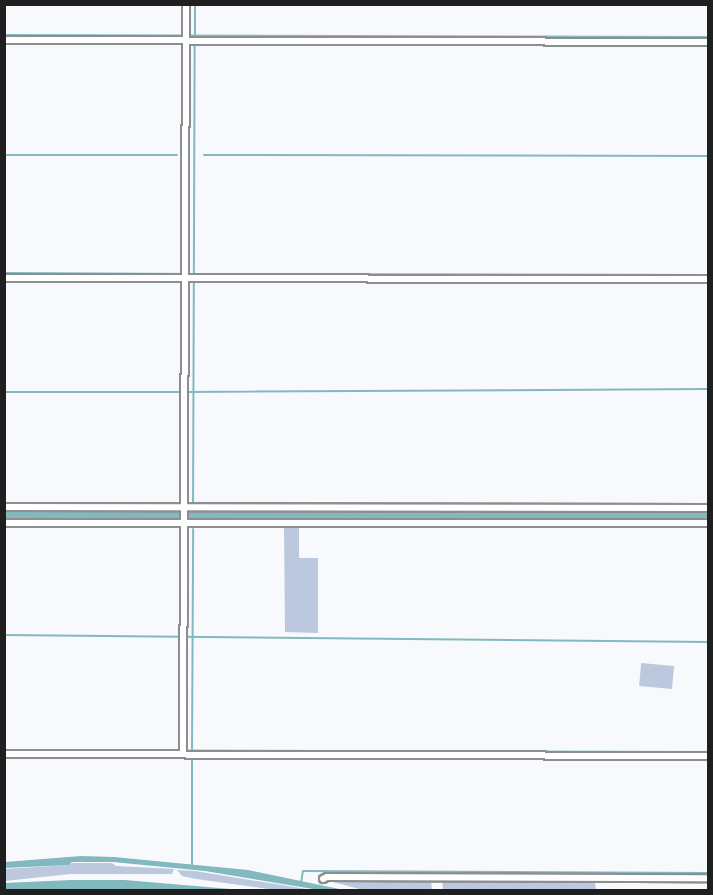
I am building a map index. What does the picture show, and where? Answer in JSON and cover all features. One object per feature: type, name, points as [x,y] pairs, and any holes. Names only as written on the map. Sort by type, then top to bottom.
[{"type":"street","points":[[186,4],[189,276],[189,508],[184,521],[183,635],[186,753]]},
{"type":"street","points":[[4,40],[186,38],[708,42]]},
{"type":"street","points":[[4,278],[189,276],[708,279]]},
{"type":"street","points":[[4,507],[708,508]]},
{"type":"street","points":[[4,523],[184,521],[708,523]]},
{"type":"street","points":[[4,754],[708,756]]},
{"type":"street","points":[[323,879],[708,878]]},
{"type":"shaded area","points":[[284,525],[299,525],[299,558],[318,558],[318,633],[285,632]]},
{"type":"shaded area","points":[[641,663],[674,666],[672,689],[639,686]]},
{"type":"shaded area","points":[[81,856],[248,870],[344,890],[319,890],[205,871],[113,862],[72,862],[69,865],[5,868],[5,862]]},
{"type":"shaded area","points":[[72,863],[112,863],[116,866],[174,869],[172,874],[70,874],[5,881],[5,869]]},
{"type":"shaded area","points":[[177,870],[312,890],[276,890],[196,879],[182,876]]},
{"type":"shaded area","points":[[333,878],[431,879],[432,890],[363,890],[333,882]]},
{"type":"shaded area","points":[[125,880],[242,890],[5,890],[5,883]]},
{"type":"shaded area","points":[[442,880],[595,882],[596,890],[443,890]]},
{"type":"waterway","points":[[195,4],[195,39]]},
{"type":"waterway","points":[[4,35],[708,37]]},
{"type":"waterway","points":[[193,520],[195,46]]},
{"type":"waterway","points":[[4,155],[177,155]]},
{"type":"waterway","points":[[204,155],[708,156]]},
{"type":"waterway","points":[[4,273],[196,274]]},
{"type":"waterway","points":[[203,274],[708,275]]},
{"type":"waterway","points":[[187,392],[708,389]]},
{"type":"waterway","points":[[4,392],[180,392]]},
{"type":"waterway","points":[[4,515],[708,515]]},
{"type":"waterway","points":[[192,752],[193,529]]},
{"type":"waterway","points":[[4,635],[708,642]]},
{"type":"waterway","points":[[4,750],[708,752]]},
{"type":"waterway","points":[[192,757],[192,866]]},
{"type":"waterway","points":[[301,883],[303,871],[708,873]]}]
